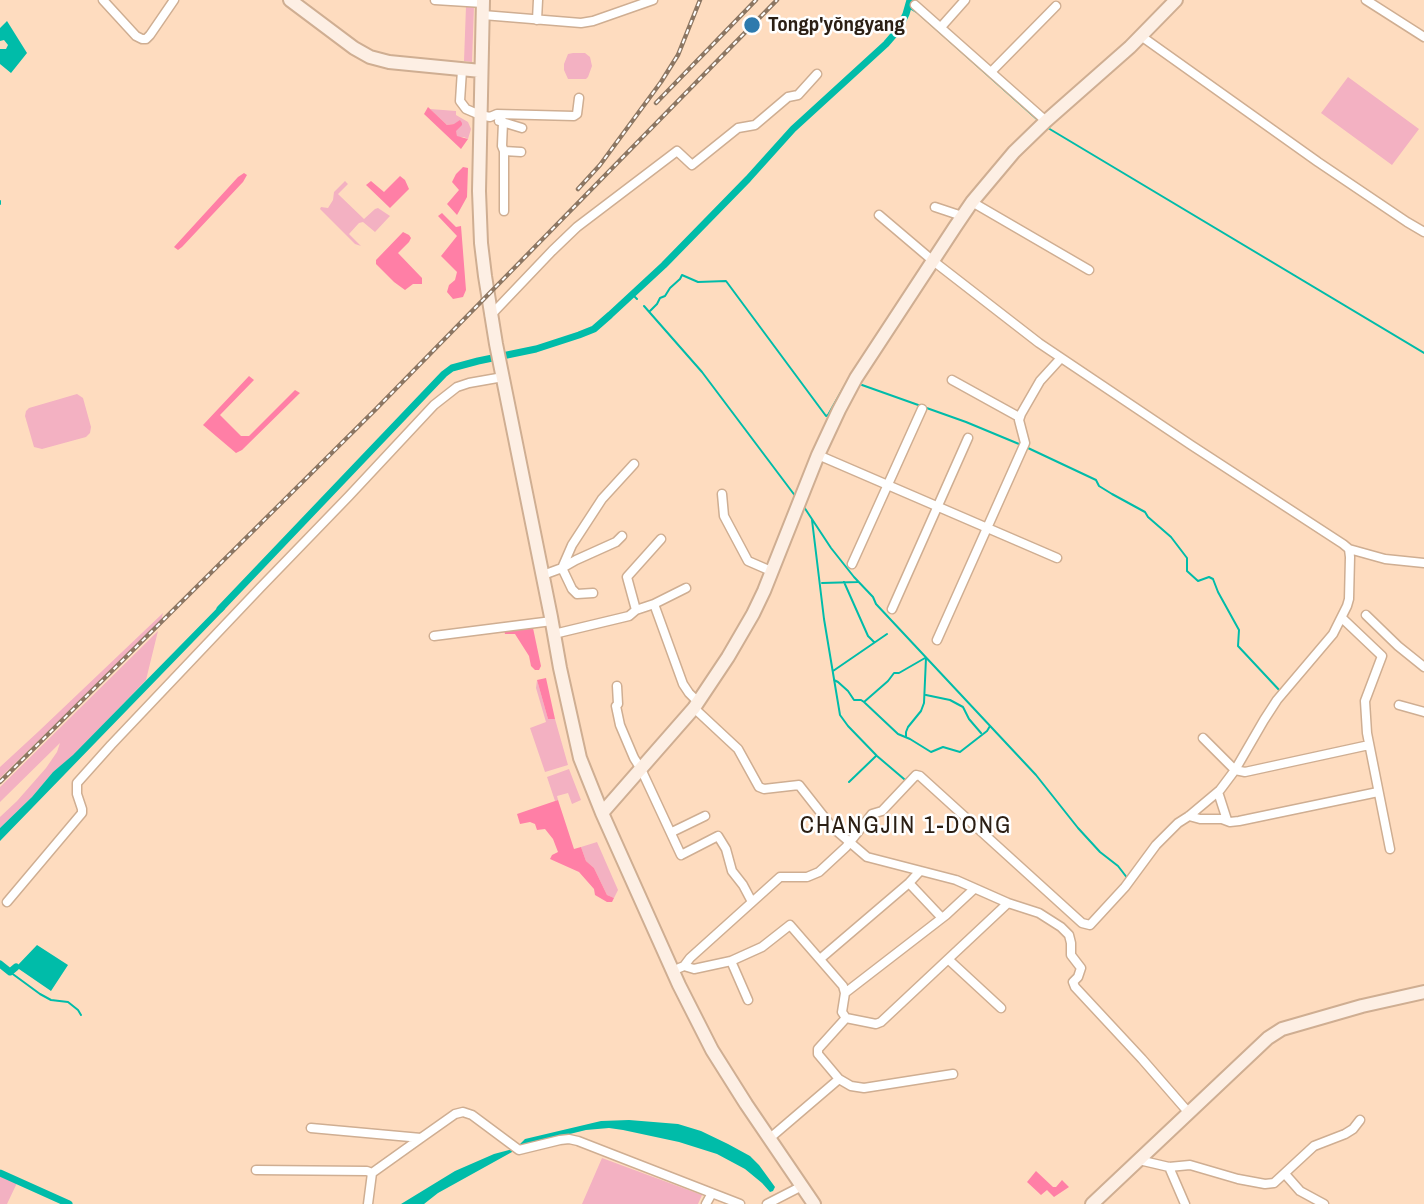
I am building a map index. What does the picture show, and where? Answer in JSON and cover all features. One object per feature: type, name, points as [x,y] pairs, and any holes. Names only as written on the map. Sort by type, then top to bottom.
[{"type":"main road","points":[[290,0],[370,57],[389,62],[481,71]]},
{"type":"main road","points":[[602,813],[696,705],[740,639],[771,572],[818,455],[856,378],[962,216],[1014,152],[1141,36],[1176,0]]},
{"type":"main road","points":[[483,6],[481,71],[485,116],[478,143],[480,223],[490,316],[580,758],[602,813],[678,969],[712,1050],[814,1204]]},
{"type":"main road","points":[[1092,1204],[1268,1038],[1282,1029],[1424,992]]},
{"type":"street","points":[[103,0],[136,36],[146,39],[174,0]]},
{"type":"street","points":[[435,0],[483,6],[537,20],[581,23],[653,0]]},
{"type":"street","points":[[537,20],[538,0]]},
{"type":"street","points":[[941,27],[965,0]]},
{"type":"street","points":[[1366,0],[1424,37]]},
{"type":"street","points":[[915,5],[1046,121]]},
{"type":"street","points":[[991,72],[1056,6]]},
{"type":"street","points":[[1141,36],[1318,162],[1424,232]]},
{"type":"street","points":[[462,70],[460,101],[466,109],[522,128]]},
{"type":"street","points":[[490,316],[577,227],[677,150],[692,165],[738,128],[755,125],[788,97],[798,95],[817,74]]},
{"type":"street","points":[[485,116],[573,116],[577,114],[579,98]]},
{"type":"street","points":[[503,122],[504,211]]},
{"type":"street","points":[[504,151],[521,152]]},
{"type":"street","points":[[972,202],[1089,270]]},
{"type":"street","points":[[935,207],[962,216]]},
{"type":"street","points":[[879,215],[1039,343],[1349,550],[1385,559],[1424,564]]},
{"type":"street","points":[[937,640],[1025,443],[1020,417],[1040,381],[1061,358]]},
{"type":"street","points":[[7,902],[82,813],[77,783],[111,744],[434,405],[457,387],[502,372]]},
{"type":"street","points":[[952,380],[1020,417]]},
{"type":"street","points":[[852,564],[922,409]]},
{"type":"street","points":[[892,609],[968,438]]},
{"type":"street","points":[[818,455],[1057,558]]},
{"type":"street","points":[[593,593],[577,594],[562,568],[572,545],[602,499],[634,464]]},
{"type":"street","points":[[722,494],[724,516],[748,561],[771,572]]},
{"type":"street","points":[[543,575],[616,542],[622,536]]},
{"type":"street","points":[[636,610],[627,577],[661,539]]},
{"type":"street","points":[[678,969],[780,877],[807,877],[819,872],[849,843],[872,814],[883,811],[916,775],[1069,912],[1087,926],[1090,925],[1125,887],[1156,845],[1178,823],[1218,792],[1235,770],[1277,700],[1333,634],[1349,599],[1349,550]]},
{"type":"street","points":[[434,636],[553,627],[629,616],[636,610],[686,588]]},
{"type":"street","points":[[654,604],[683,684],[696,705],[738,749],[759,787],[764,789],[799,785],[832,827],[867,857],[956,880],[1053,920],[1069,935],[1072,943],[1071,955],[1081,968],[1073,982],[1074,987],[1189,1113]]},
{"type":"street","points":[[1366,615],[1424,667]]},
{"type":"street","points":[[1342,618],[1382,656],[1366,701],[1367,733],[1390,849]]},
{"type":"street","points":[[617,686],[616,706],[620,725],[681,855],[718,836],[726,849],[732,872],[752,902]]},
{"type":"street","points":[[1399,705],[1424,712]]},
{"type":"street","points":[[1203,738],[1235,770],[1245,772],[1369,745]]},
{"type":"street","points":[[1218,792],[1227,820]]},
{"type":"street","points":[[1189,816],[1239,821],[1378,792]]},
{"type":"street","points":[[671,832],[705,816]]},
{"type":"street","points":[[820,959],[920,871]]},
{"type":"street","points":[[909,883],[942,919]]},
{"type":"street","points":[[845,993],[942,919],[974,889]]},
{"type":"street","points":[[678,969],[694,969],[730,961],[762,947],[790,925],[843,986],[845,993],[842,1012],[846,1018],[876,1024],[881,1023],[1008,903]]},
{"type":"street","points":[[948,960],[1001,1008]]},
{"type":"street","points":[[730,961],[748,1000]]},
{"type":"street","points":[[846,1018],[818,1049],[818,1054],[839,1079],[851,1086],[864,1088],[953,1074]]},
{"type":"street","points":[[770,1138],[839,1079]]},
{"type":"street","points":[[368,1204],[372,1173],[455,1114],[463,1112],[472,1115],[519,1150],[569,1139],[578,1141],[740,1204]]},
{"type":"street","points":[[1139,1160],[1169,1167],[1191,1165],[1238,1179],[1274,1183],[1314,1146],[1345,1134],[1360,1120]]},
{"type":"street","points":[[311,1128],[421,1139]]},
{"type":"street","points":[[1169,1167],[1185,1204]]},
{"type":"street","points":[[256,1170],[344,1170],[372,1173]]},
{"type":"street","points":[[1285,1174],[1300,1191],[1324,1204]]},
{"type":"street","points":[[768,1203],[802,1186]]},
{"type":"street","points":[[706,1204],[712,1193]]},
{"type":"shaded area","points":[[466,6],[474,6],[472,62],[464,61]]},
{"type":"shaded area","points":[[585,53],[590,57],[592,66],[586,79],[568,79],[564,64],[568,54]]},
{"type":"shaded area","points":[[1348,77],[1419,129],[1392,165],[1321,113]]},
{"type":"shaded area","points":[[428,107],[447,125],[460,120],[462,125],[456,131],[457,136],[468,139],[461,149],[424,114]]},
{"type":"shaded area","points":[[430,109],[456,111],[456,115],[468,122],[471,129],[468,139],[457,137],[454,124],[447,125]]},
{"type":"shaded area","points":[[463,167],[468,168],[467,197],[457,215],[447,204],[459,190],[452,182]]},
{"type":"shaded area","points":[[244,173],[247,175],[243,182],[182,247],[178,250],[174,247],[238,177]]},
{"type":"shaded area","points":[[400,176],[409,189],[390,208],[366,185],[371,181],[384,192]]},
{"type":"shaded area","points":[[345,181],[348,184],[338,194],[364,219],[378,208],[390,216],[375,232],[363,222],[359,223],[349,234],[361,246],[355,244],[320,209],[328,208],[334,192]]},
{"type":"shaded area","points":[[442,213],[456,227],[461,226],[466,290],[463,297],[453,299],[447,292],[457,272],[441,256],[457,236],[438,216]]},
{"type":"shaded area","points":[[403,232],[411,238],[398,253],[422,278],[422,284],[413,284],[405,290],[376,264],[376,260]]},
{"type":"shaded area","points":[[249,376],[254,380],[220,415],[241,436],[249,436],[295,390],[300,393],[236,453],[203,425]]},
{"type":"shaded area","points":[[77,394],[83,398],[91,427],[90,433],[86,437],[42,449],[34,447],[26,411]]},
{"type":"shaded area","points":[[163,613],[161,621],[0,778],[0,767]]},
{"type":"shaded area","points":[[533,628],[541,666],[539,670],[531,666],[529,656],[515,634],[505,634],[504,630]]},
{"type":"shaded area","points":[[158,631],[146,680],[0,828],[0,817],[46,768],[60,743],[0,802],[0,787]]},
{"type":"shaded area","points":[[546,678],[555,719],[548,719],[537,680]]},
{"type":"shaded area","points":[[537,680],[548,719],[555,719],[568,765],[545,772],[530,728],[546,722],[536,688]]},
{"type":"shaded area","points":[[569,769],[581,800],[572,804],[568,793],[557,796],[558,800],[555,801],[547,777]]},
{"type":"shaded area","points":[[558,800],[574,849],[581,847],[586,861],[594,868],[607,895],[614,898],[612,902],[595,895],[594,889],[579,872],[550,859],[558,852],[545,829],[537,830],[535,824],[530,822],[520,824],[517,814]]},
{"type":"shaded area","points":[[597,842],[618,890],[614,898],[607,895],[594,868],[586,861],[581,847]]},
{"type":"shaded area","points":[[602,1158],[702,1195],[698,1204],[582,1204]]},
{"type":"shaded area","points":[[1036,1171],[1053,1187],[1062,1180],[1069,1187],[1054,1197],[1047,1190],[1041,1195],[1027,1182]]},
{"type":"shaded area","points":[[0,1175],[17,1183],[7,1204],[0,1204]]},
{"type":"water","points":[[7,21],[27,53],[11,73],[0,64],[0,49],[6,49],[8,45],[4,40],[0,41],[0,28]]},
{"type":"water","points":[[228,597],[225,609],[0,841],[0,828]]},
{"type":"water","points":[[37,945],[68,965],[51,991],[16,967]]},
{"type":"water","points":[[601,1121],[678,1124],[701,1131],[750,1156],[775,1187],[770,1192],[745,1169],[717,1154],[679,1142],[623,1130],[586,1130],[521,1146],[520,1144],[525,1139]]},
{"type":"water","points":[[509,1150],[512,1152],[438,1193],[424,1204],[401,1204],[455,1171]]},
{"type":"waterway","points":[[220,609],[444,374],[452,368],[536,349],[579,335],[594,329],[610,315],[664,265],[793,129],[886,44],[898,30],[910,0]]},
{"type":"waterway","points":[[908,7],[1038,120]]},
{"type":"waterway","points":[[1048,128],[1424,353]]},
{"type":"waterway","points":[[650,311],[682,275],[698,282],[726,281],[826,416],[849,378]]},
{"type":"waterway","points":[[633,295],[637,299]]},
{"type":"waterway","points":[[644,306],[702,372],[796,497]]},
{"type":"waterway","points":[[862,385],[1019,444]]},
{"type":"waterway","points":[[1028,448],[1096,480],[1099,486],[1145,512],[1171,537],[1187,558],[1187,571],[1198,581],[1209,577],[1213,579],[1239,630],[1238,646],[1281,692]]},
{"type":"waterway","points":[[804,507],[831,548],[876,604],[1036,775],[1078,828],[1128,879]]},
{"type":"waterway","points":[[812,520],[824,619],[840,715],[877,756],[904,779]]},
{"type":"waterway","points":[[844,582],[868,636],[874,642]]},
{"type":"waterway","points":[[822,583],[858,582]]},
{"type":"waterway","points":[[833,671],[887,634]]},
{"type":"waterway","points":[[864,702],[894,673],[899,673],[925,658]]},
{"type":"waterway","points":[[906,737],[908,727],[924,703],[926,658]]},
{"type":"waterway","points":[[834,680],[848,691],[854,700],[864,702],[898,734],[931,752],[943,747],[960,752],[990,726]]},
{"type":"waterway","points":[[926,695],[950,700],[963,707],[981,733]]},
{"type":"waterway","points":[[849,782],[876,756]]},
{"type":"waterway","points":[[0,964],[10,972],[16,967]]},
{"type":"waterway","points":[[10,972],[51,1000],[68,1002],[81,1015]]},
{"type":"waterway","points":[[0,1173],[69,1204]]},
{"type":"railway","points":[[578,189],[600,165],[661,82],[678,55],[700,0]]},
{"type":"railway","points":[[656,103],[756,0]]},
{"type":"railway","points":[[0,782],[376,409],[777,0]]},
{"type":"place","name":"Tongp'yŏngyang","points":[[752,25]]},
{"type":"district","name":"CHANGJIN 1-DONG","points":[[906,827]]}]
